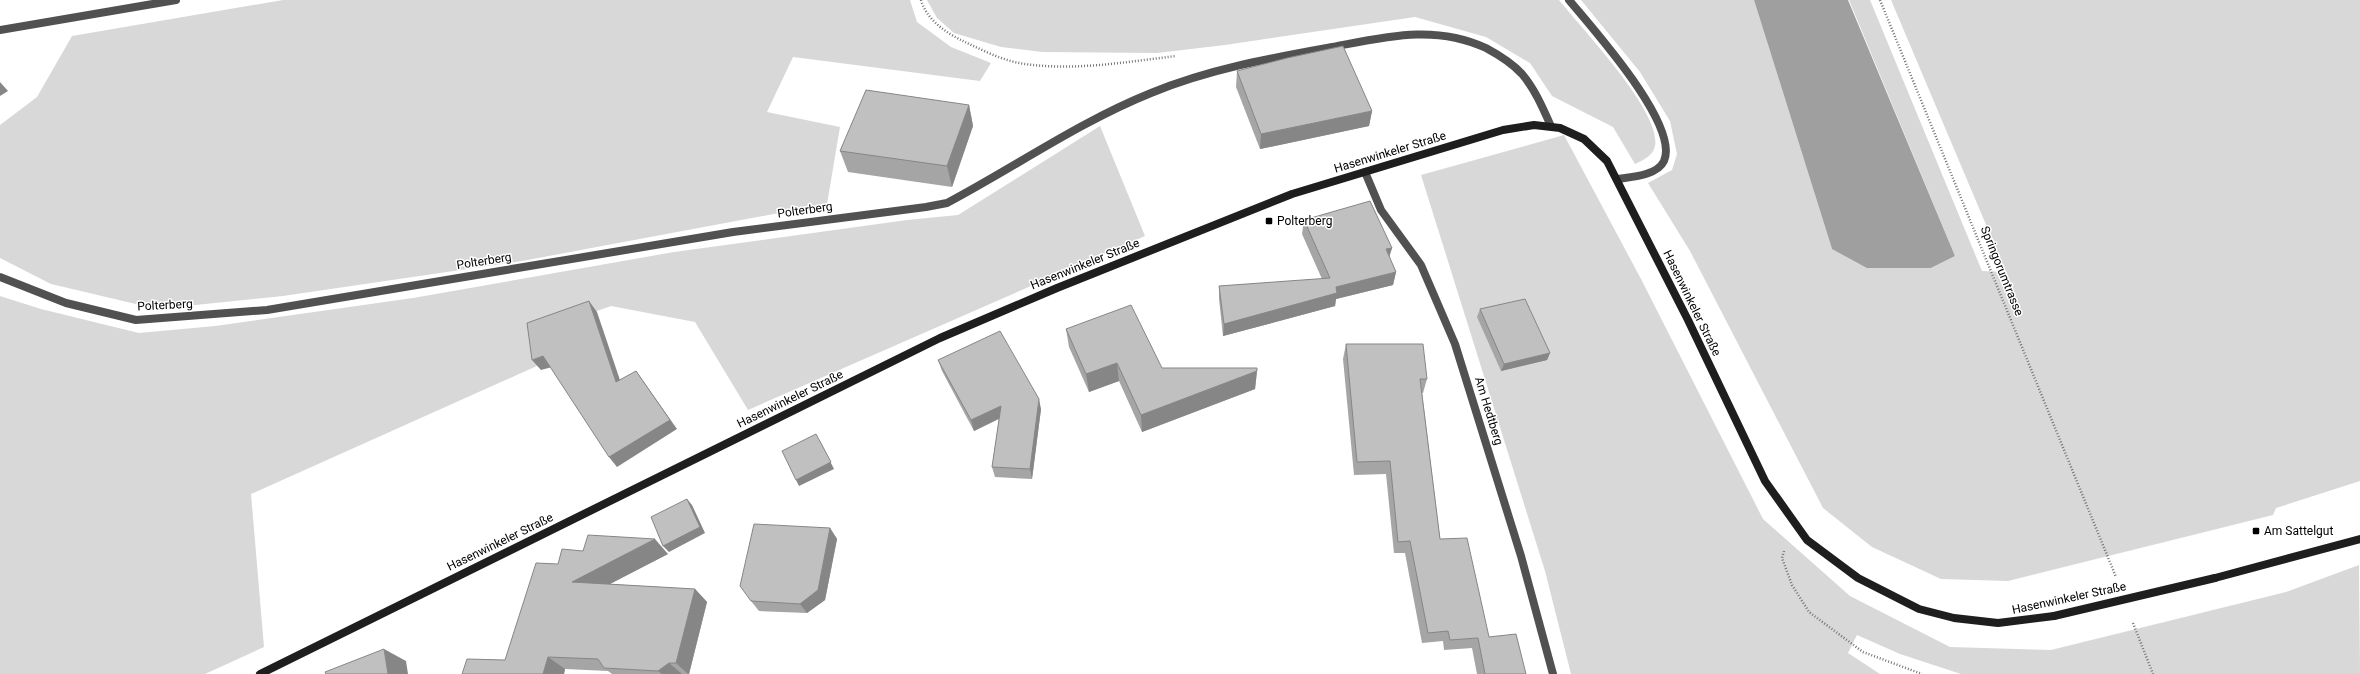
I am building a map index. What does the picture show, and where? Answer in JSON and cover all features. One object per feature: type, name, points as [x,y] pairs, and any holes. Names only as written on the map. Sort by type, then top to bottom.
[{"type":"street","points":[[0,30],[176,0]]},
{"type":"street","points":[[1569,0],[1630,75],[1659,122],[1665,135],[1666,156],[1660,165],[1653,171],[1617,180]]},
{"type":"street","name":"Polterberg","points":[[0,277],[66,303],[136,320],[244,312],[267,310],[733,232],[926,207],[947,203],[1099,117],[1128,103],[1174,85],[1243,62],[1402,33],[1436,34],[1454,37],[1491,51],[1506,60],[1521,72],[1542,106],[1550,124]]},
{"type":"street","name":"Hasenwinkeler Straße","points":[[260,674],[940,338],[1064,285],[1261,205],[1509,128],[1532,124],[1550,124],[1570,131],[1591,144],[1606,161],[1688,320],[1765,481],[1790,519],[1807,540],[1858,578],[1888,595],[1920,609],[1954,618],[1998,623],[2012,623],[2054,616],[2215,578],[2360,538]]},
{"type":"street","name":"Am Hedtberg","points":[[1365,172],[1381,210],[1421,265],[1455,344],[1520,556],[1553,674]]},
{"type":"path","points":[[921,0],[923,8],[946,34],[990,54],[1024,64],[1067,67],[1111,64],[1178,55]]},
{"type":"path","name":"Springorumtrasse","points":[[1880,0],[2106,550]]},
{"type":"path","points":[[1790,519],[1782,558],[1792,585],[1809,612],[1863,652],[1922,674]]},
{"type":"shaded area","points":[[283,0],[910,0],[917,22],[951,47],[991,63],[980,81],[793,57],[767,112],[840,127],[827,204],[522,261],[283,296],[157,309],[51,284],[0,258],[0,125],[37,97],[72,36]]},
{"type":"shaded area","points":[[927,0],[1559,0],[1634,92],[1654,131],[1655,146],[1650,155],[1635,164],[1613,127],[1552,96],[1530,63],[1486,37],[1415,17],[1225,45],[1157,53],[1042,52],[1001,47],[954,33],[937,18]]},
{"type":"shaded area","points":[[1581,0],[1754,0],[1832,249],[1931,268],[1955,256],[1849,0],[1870,0],[1982,271],[2006,272],[1891,0],[2360,0],[2360,481],[2276,508],[2273,515],[2008,581],[1941,579],[1872,547],[1823,508],[1690,251],[1648,183],[1672,170],[1677,154],[1670,121],[1640,72]]},
{"type":"shaded area","points":[[1754,0],[1848,0],[1955,256],[1931,268],[1867,268],[1832,249]]},
{"type":"shaded area","points":[[1100,126],[1145,236],[748,410],[695,322],[611,306],[535,333],[539,365],[251,494],[264,647],[205,674],[0,674],[0,296],[41,309],[139,333],[215,326],[413,298],[674,252],[907,220],[958,215]]},
{"type":"shaded area","points":[[1564,135],[1641,279],[1763,519],[1850,596],[1950,647],[2051,650],[2286,592],[2359,565],[2360,674],[1961,674],[1900,654],[1857,635],[1848,653],[1880,674],[1571,674],[1545,571],[1421,175]]},
{"type":"building","points":[[1343,46],[1372,111],[1261,134],[1237,71]]},
{"type":"building","points":[[866,90],[969,105],[947,166],[840,151]]},
{"type":"building","points":[[1370,201],[1392,248],[1386,249],[1396,272],[1336,287],[1337,293],[1224,324],[1219,286],[1330,278],[1304,220]]},
{"type":"building","points":[[1525,299],[1550,353],[1504,364],[1480,309]]},
{"type":"building","points":[[589,301],[616,382],[636,371],[670,420],[609,457],[543,356],[532,360],[527,323]]},
{"type":"building","points":[[1131,305],[1162,368],[1257,368],[1257,371],[1141,415],[1117,363],[1086,374],[1066,329]]},
{"type":"building","points":[[1000,331],[1039,399],[1030,469],[992,467],[1001,406],[971,420],[938,360]]},
{"type":"building","points":[[1346,344],[1423,344],[1427,379],[1420,379],[1440,539],[1467,538],[1489,637],[1516,634],[1526,674],[1485,674],[1478,638],[1450,640],[1448,631],[1428,633],[1410,541],[1398,542],[1390,461],[1357,462]]},
{"type":"building","points":[[816,434],[831,462],[796,480],[782,451]]},
{"type":"building","points":[[687,499],[700,527],[663,546],[651,517]]},
{"type":"building","points":[[754,524],[830,528],[818,590],[800,604],[751,601],[740,586]]},
{"type":"building","points":[[588,535],[655,539],[572,582],[695,589],[676,663],[669,663],[658,671],[604,668],[598,659],[548,657],[543,674],[462,674],[467,659],[505,660],[536,563],[558,564],[562,549],[583,551]]},
{"type":"building","points":[[384,649],[388,674],[326,674],[325,672]]},
{"type":"place","name":"Polterberg","points":[[1269,221]]},
{"type":"place","name":"Am Sattelgut","points":[[2256,531]]}]
